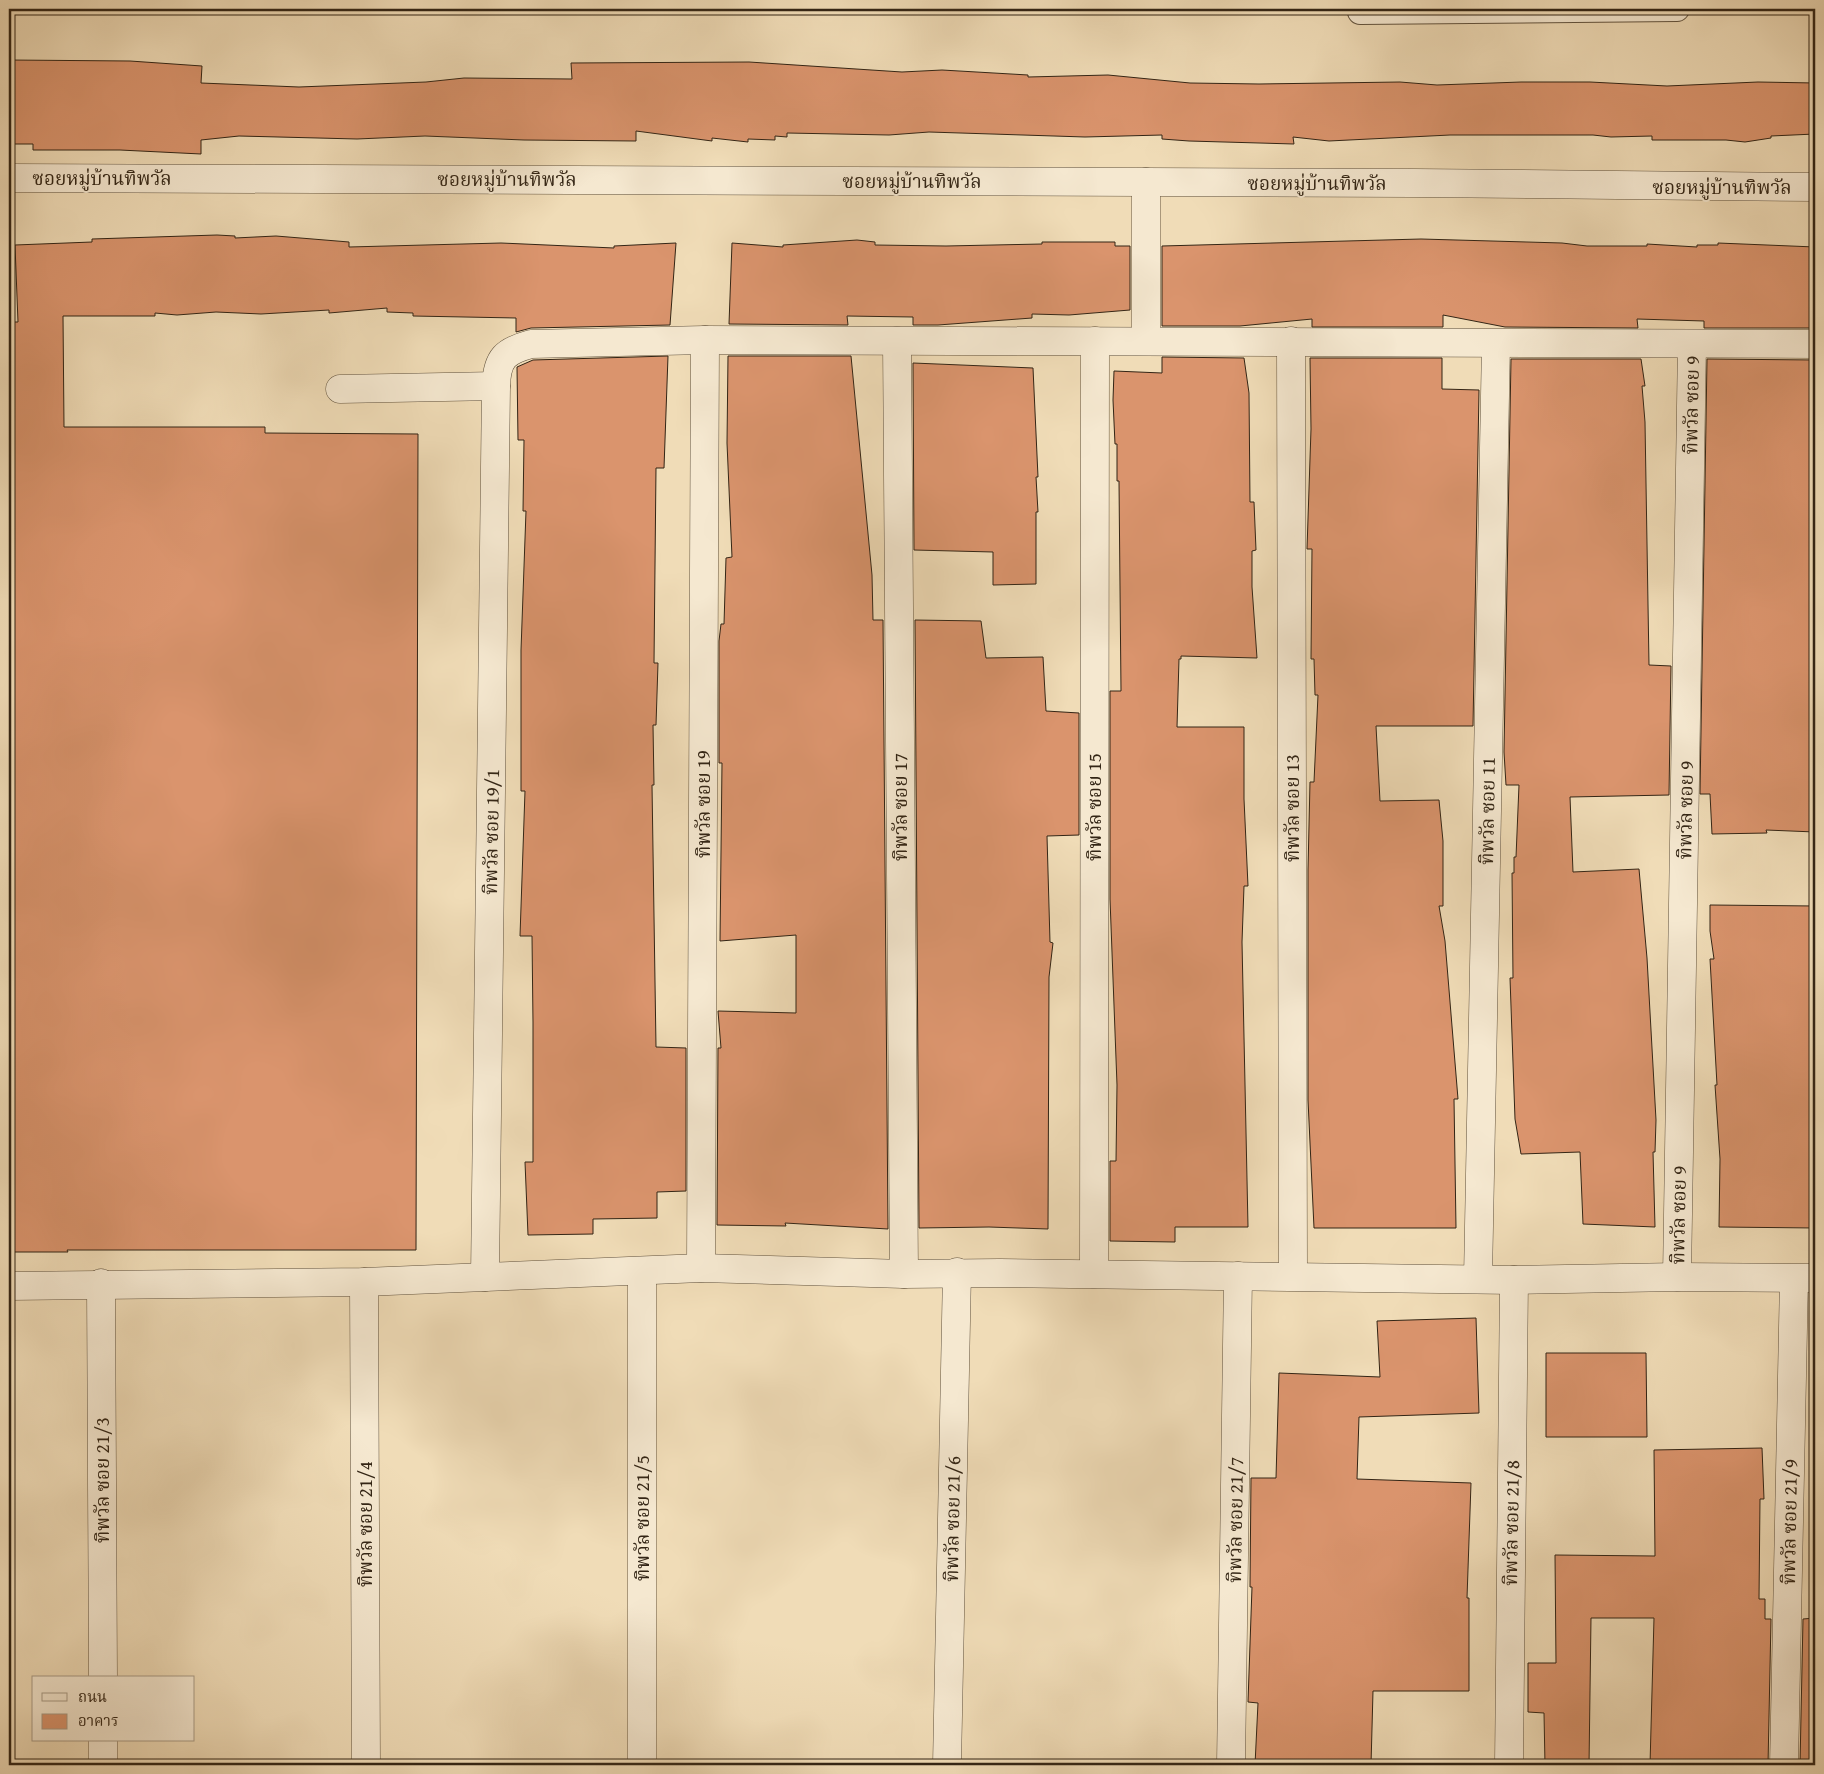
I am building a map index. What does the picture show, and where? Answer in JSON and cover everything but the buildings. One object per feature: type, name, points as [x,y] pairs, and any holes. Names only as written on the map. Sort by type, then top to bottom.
[{"type":"street","name":"ซอยหมู่บ้านทิพวัล","points":[[9,178],[1146,182],[1815,187]]},
{"type":"street","points":[[1146,182],[1146,341]]},
{"type":"street","points":[[705,340],[1815,344]]},
{"type":"street","name":"ทิพวัล ซอย 19/1","points":[[485,1277],[497,370],[502,359],[514,349],[532,344],[705,340]]},
{"type":"street","name":"ทิพวัล ซอย 19","points":[[701,1268],[705,340]]},
{"type":"street","name":"ทิพวัล ซอย 17","points":[[897,341],[904,1274]]},
{"type":"street","name":"ทิพวัล ซอย 15","points":[[1094,1274],[1095,341]]},
{"type":"street","name":"ทิพวัล ซอย 13","points":[[1291,341],[1293,1276]]},
{"type":"street","name":"ทิพวัล ซอย 11","points":[[1478,1278],[1496,344]]},
{"type":"street","name":"ทิพวัล ซอย 9","points":[[1677,1277],[1692,344]]},
{"type":"street","points":[[340,389],[496,386]]},
{"type":"street","points":[[9,1286],[101,1283],[364,1282],[701,1268],[904,1274],[958,1272],[1514,1280],[1677,1277],[1805,1279]]},
{"type":"street","name":"ทิพวัล ซอย 21/5","points":[[642,1271],[642,1765]]},
{"type":"street","name":"ทิพวัล ซอย 21/6","points":[[947,1765],[958,1272]]},
{"type":"street","name":"ทิพวัล ซอย 21/7","points":[[1231,1765],[1238,1276]]},
{"type":"street","name":"ทิพวัล ซอย 21/9","points":[[1784,1765],[1805,1279]]},
{"type":"street","name":"ทิพวัล ซอย 21/8","points":[[1508,1765],[1514,1280]]},
{"type":"street","name":"ทิพวัล ซอย 21/4","points":[[364,1282],[366,1765]]},
{"type":"street","name":"ทิพวัล ซอย 21/3","points":[[101,1283],[103,1676]]},
{"type":"street","points":[[103,1742],[103,1765]]},
{"type":"lane","points":[[1360,12],[1677,9]]}]
